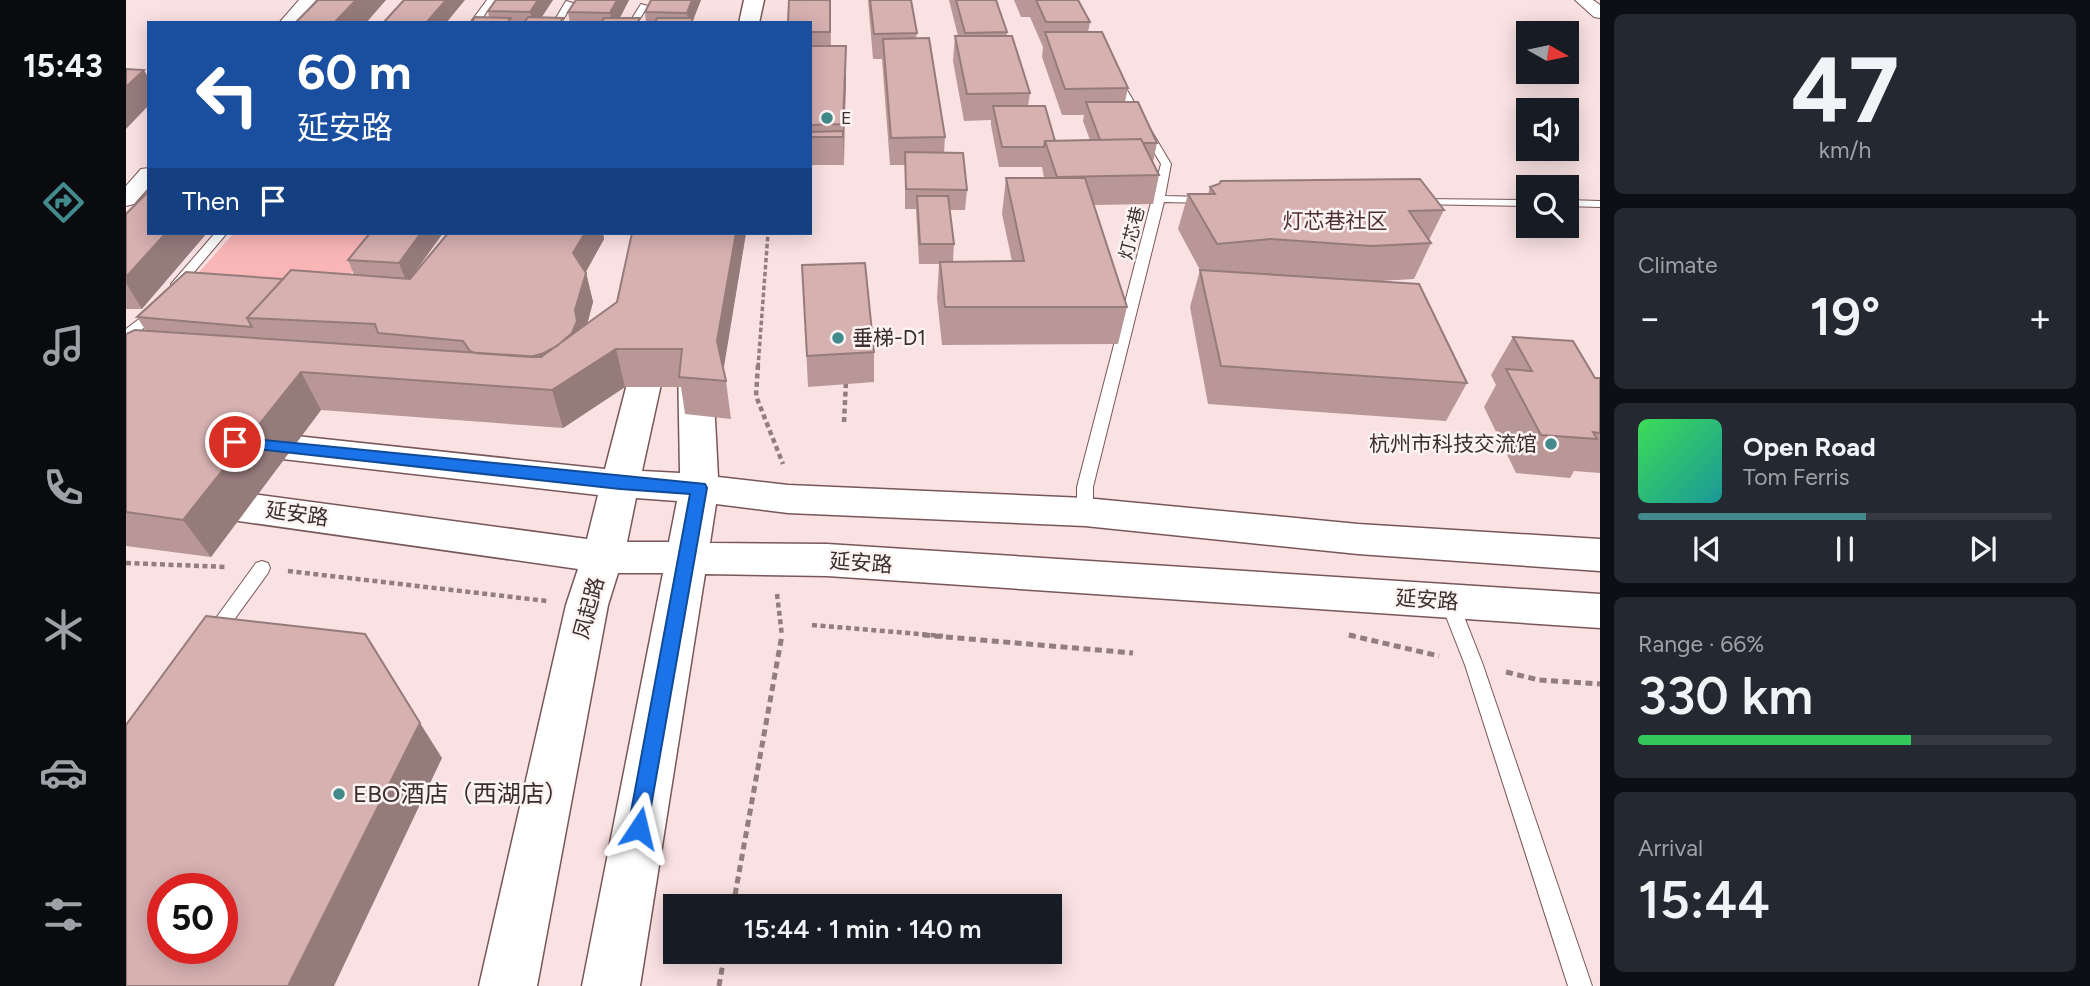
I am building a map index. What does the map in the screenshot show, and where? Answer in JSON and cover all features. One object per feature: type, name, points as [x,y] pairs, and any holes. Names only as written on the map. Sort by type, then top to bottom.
[{"type":"main road","points":[[729,21],[734,0]]},
{"type":"main road","points":[[749,21],[754,0]]},
{"type":"main road","name":"凤起路","points":[[508,986],[587,606],[603,557],[680,235]]},
{"type":"main road","points":[[611,986],[699,488],[694,333]]},
{"type":"main road","points":[[208,439],[620,484],[699,488],[788,499],[1085,512],[1358,539],[1600,555]]},
{"type":"main road","name":"延安路","points":[[126,491],[603,557],[827,560],[1600,611]]},
{"type":"street","points":[[289,21],[308,0]]},
{"type":"street","points":[[1583,0],[1600,13]]},
{"type":"street","points":[[126,199],[147,176]]},
{"type":"lane","points":[[475,21],[491,0]]},
{"type":"lane","points":[[558,21],[569,3]]},
{"type":"lane","points":[[634,21],[643,6]]},
{"type":"lane","points":[[1110,70],[1166,164],[1159,199]]},
{"type":"lane","name":"灯芯巷","points":[[1085,512],[1085,487],[1159,199],[1227,200]]},
{"type":"lane","points":[[1405,202],[1516,203]]},
{"type":"lane","points":[[1579,204],[1600,204]]},
{"type":"lane","points":[[126,336],[157,309],[219,235]]},
{"type":"lane","points":[[202,649],[262,568]]},
{"type":"lane","points":[[1449,601],[1474,665],[1580,986]]},
{"type":"path","points":[[844,422],[847,368]]},
{"type":"path","points":[[126,563],[262,568],[587,606]]},
{"type":"path","points":[[812,625],[1133,653]]},
{"type":"path","points":[[1336,634],[1539,680],[1600,684]]},
{"type":"path","points":[[719,986],[723,964]]},
{"type":"shaded area","points":[[232,235],[378,235],[343,284],[191,281]]},
{"type":"building","points":[[318,0],[356,0],[336,21],[297,21]]},
{"type":"building","points":[[404,0],[446,0],[428,21],[385,21]]},
{"type":"building","points":[[496,0],[538,0],[530,12],[488,11]]},
{"type":"building","points":[[576,0],[617,0],[610,13],[568,12]]},
{"type":"building","points":[[651,0],[692,0],[687,13],[645,12]]},
{"type":"building","points":[[789,0],[830,0],[830,32],[812,32],[812,21],[788,21]]},
{"type":"building","points":[[870,0],[911,0],[917,33],[874,34]]},
{"type":"building","points":[[956,0],[996,0],[1007,32],[965,33]]},
{"type":"building","points":[[1036,0],[1078,0],[1090,22],[1046,22]]},
{"type":"building","points":[[475,17],[511,18],[509,21],[472,21]]},
{"type":"building","points":[[528,17],[563,18],[561,21],[525,21]]},
{"type":"building","points":[[604,18],[640,18],[638,21],[602,21]]},
{"type":"building","points":[[657,18],[693,18],[692,21],[656,21]]},
{"type":"building","points":[[1045,32],[1102,32],[1128,88],[1065,89]]},
{"type":"building","points":[[955,36],[1012,36],[1030,93],[967,94]]},
{"type":"building","points":[[929,38],[945,137],[891,138],[883,39]]},
{"type":"building","points":[[812,46],[846,46],[843,124],[812,125]]},
{"type":"building","points":[[126,69],[144,70],[126,87]]},
{"type":"building","points":[[1086,102],[1138,102],[1157,143],[1143,143],[1141,139],[1100,140]]},
{"type":"building","points":[[993,106],[1045,106],[1055,141],[1045,141],[1044,147],[1002,147]]},
{"type":"building","points":[[843,131],[843,137],[812,137],[812,132]]},
{"type":"building","points":[[1141,139],[1159,175],[1057,177],[1045,141]]},
{"type":"building","points":[[905,152],[963,153],[967,190],[906,189]]},
{"type":"building","points":[[1006,178],[1085,178],[1127,307],[945,307],[940,262],[1024,261]]},
{"type":"building","points":[[1420,179],[1444,210],[1409,211],[1431,243],[1371,246],[1271,239],[1217,244],[1188,194],[1215,194],[1210,187],[1221,181]]},
{"type":"building","points":[[147,193],[147,235],[164,235],[126,277],[126,214]]},
{"type":"building","points":[[917,196],[948,196],[954,244],[920,244]]},
{"type":"building","points":[[368,235],[420,235],[399,263],[348,260]]},
{"type":"building","points":[[446,235],[584,235],[573,253],[586,273],[575,310],[577,321],[572,333],[557,346],[531,357],[474,353],[463,341],[378,333],[375,324],[247,318],[291,270],[410,279]]},
{"type":"building","points":[[632,235],[736,235],[717,341],[726,381],[679,377],[682,349],[616,349],[552,390],[301,372],[183,520],[126,512],[126,334],[135,330],[541,357],[617,302]]},
{"type":"building","name":"垂梯-D1","points":[[865,263],[874,352],[807,356],[802,265]]},
{"type":"building","points":[[1200,270],[1419,284],[1467,383],[1221,366]]},
{"type":"building","points":[[186,272],[283,279],[247,318],[252,327],[137,317]]},
{"type":"building","points":[[1513,337],[1573,341],[1595,378],[1600,378],[1600,433],[1593,432],[1597,439],[1541,435],[1506,369],[1532,371]]},
{"type":"building","points":[[206,616],[365,634],[420,723],[288,986],[126,986],[126,725]]},
{"type":"place","name":"E","points":[[827,118]]},
{"type":"place","name":"垂梯-D1","points":[[838,338]]},
{"type":"place","name":"杭州市科技交流馆","points":[[1551,444]]},
{"type":"place","name":"EBO酒店（西湖店）","points":[[339,794]]},
{"type":"district","name":"灯芯巷社区","points":[[1335,221]]},
{"type":"route","points":[[235,442],[620,484],[699,488],[639,828]]}]
